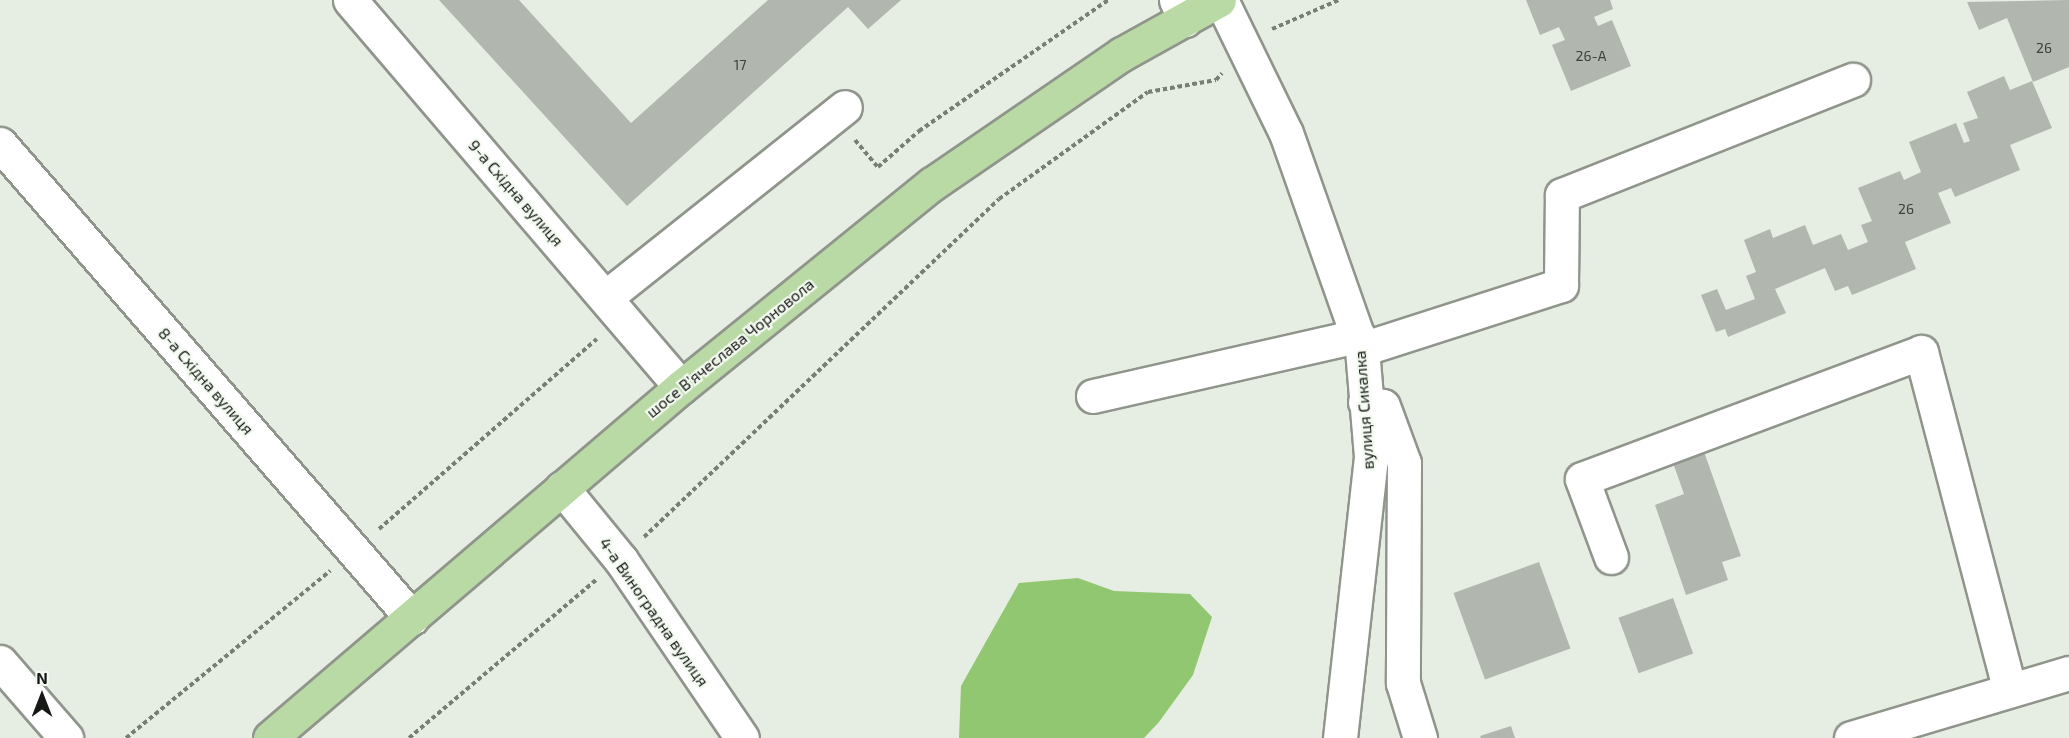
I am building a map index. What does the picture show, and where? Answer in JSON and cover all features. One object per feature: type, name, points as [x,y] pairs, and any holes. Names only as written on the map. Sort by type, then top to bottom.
[{"type":"main road","name":"шосе В'ячеслава Чорновола","points":[[270,738],[681,387],[932,184],[1122,54],[1180,10],[1220,0]]},
{"type":"street","name":"9-а Східна вулиця","points":[[350,0],[681,387]]},
{"type":"street","name":"вулиця Сикалка","points":[[1220,0],[1306,180],[1360,343],[1371,457],[1340,738]]},
{"type":"street","points":[[1093,396],[1360,343],[1561,285],[1562,195],[1853,80]]},
{"type":"street","points":[[614,307],[845,107]]},
{"type":"street","name":"8-а Східна вулиця","points":[[0,144],[412,618]]},
{"type":"street","points":[[1611,556],[1582,479],[1921,352],[2009,687]]},
{"type":"street","points":[[1365,402],[1383,406],[1404,463],[1403,682],[1420,738]]},
{"type":"street","name":"4-а Виноградна вулиця","points":[[562,488],[621,560],[742,738]]},
{"type":"street","points":[[0,662],[66,738]]},
{"type":"street","points":[[1851,738],[2009,687],[2069,673]]},
{"type":"path","points":[[855,140],[878,167],[919,131],[1108,0]]},
{"type":"path","points":[[409,738],[621,560],[999,199],[1148,92],[1216,80],[1244,47],[1339,0]]},
{"type":"path","points":[[126,738],[132,736],[354,551],[614,307]]},
{"type":"green space","points":[[1078,578],[1114,591],[1190,594],[1212,617],[1193,675],[1159,722],[1144,738],[959,738],[961,686],[1019,583]]},
{"type":"building","points":[[439,0],[519,0],[631,123],[768,0],[901,0],[868,29],[848,7],[627,206]]},
{"type":"building","points":[[1526,0],[1610,0],[1613,9],[1594,17],[1598,26],[1612,20],[1631,66],[1571,91],[1552,45],[1565,40],[1559,27],[1540,35]]},
{"type":"building","points":[[2069,0],[2069,67],[2033,82],[2007,18],[1979,30],[1967,2]]},
{"type":"building","points":[[2004,76],[2010,90],[2032,81],[2052,128],[2010,145],[2020,170],[1955,197],[1951,188],[1938,193],[1951,223],[1905,242],[1916,269],[1852,295],[1848,286],[1835,291],[1825,268],[1775,289],[1786,313],[1728,337],[1725,329],[1716,332],[1701,295],[1717,289],[1726,310],[1755,299],[1746,276],[1756,272],[1744,240],[1770,229],[1773,238],[1805,225],[1813,245],[1841,234],[1848,250],[1868,242],[1861,225],[1872,221],[1858,188],[1900,171],[1904,180],[1921,172],[1909,142],[1956,123],[1964,143],[1970,141],[1963,123],[1978,118],[1967,92]]},
{"type":"building","points":[[1703,449],[1741,556],[1722,562],[1728,580],[1686,595],[1655,505],[1684,494],[1672,460]]},
{"type":"building","points":[[1539,562],[1570,648],[1485,680],[1453,593]]},
{"type":"building","points":[[1673,598],[1693,653],[1639,673],[1618,618]]},
{"type":"building","points":[[1511,726],[1515,738],[1481,738],[1480,736]]}]
